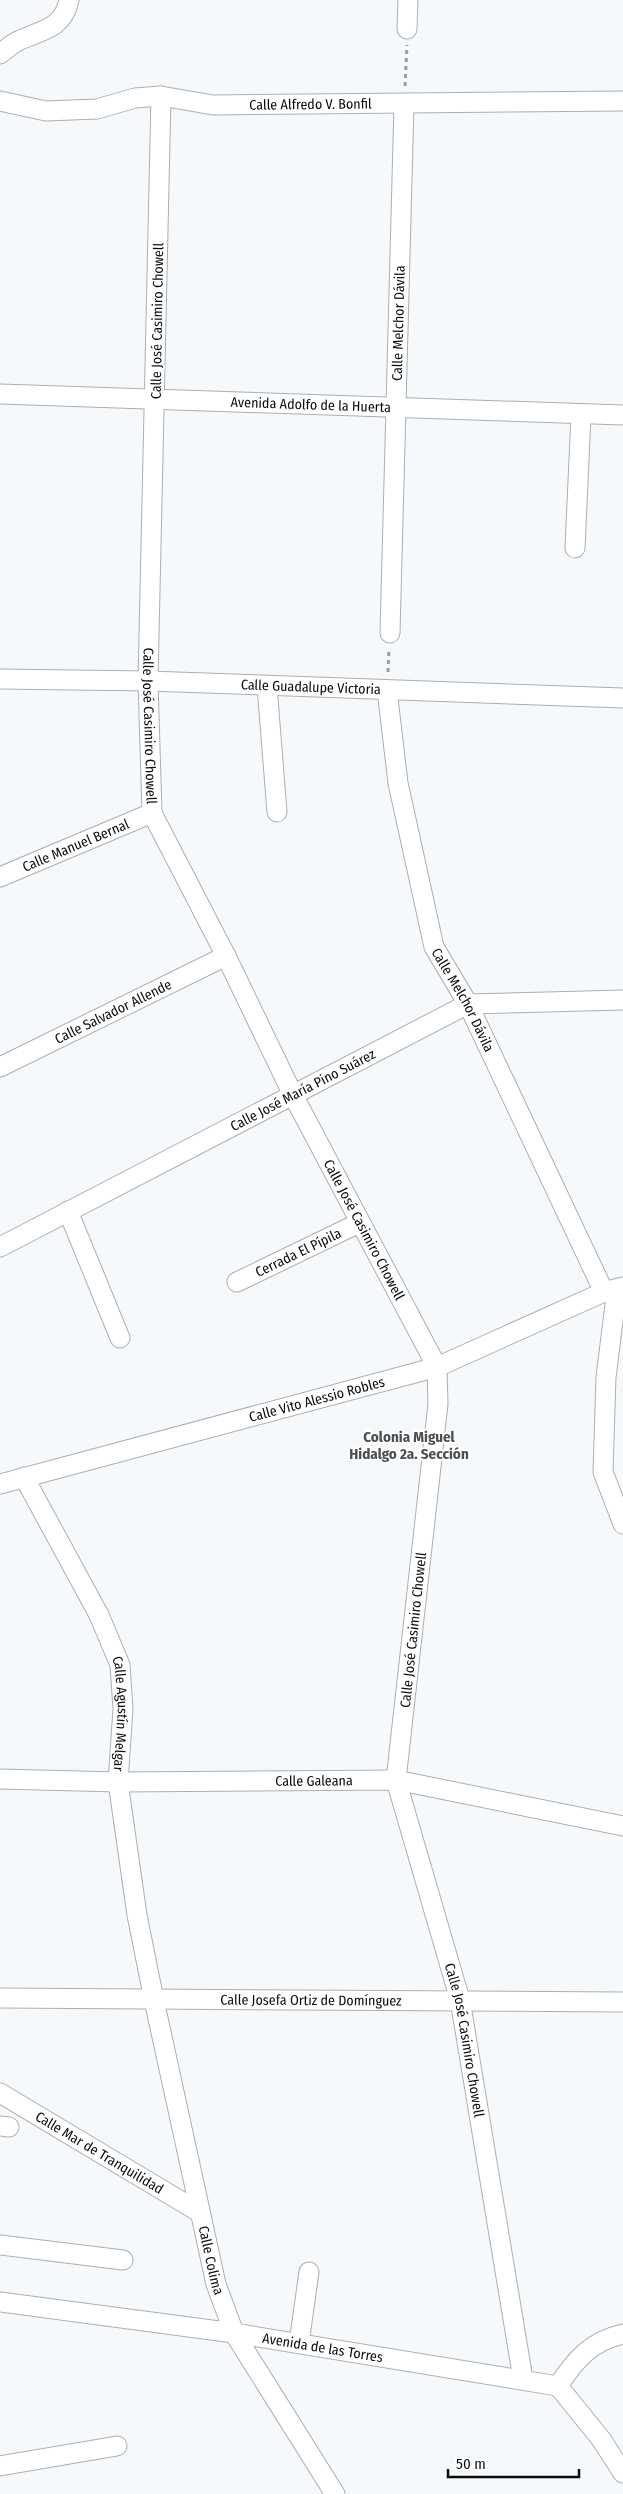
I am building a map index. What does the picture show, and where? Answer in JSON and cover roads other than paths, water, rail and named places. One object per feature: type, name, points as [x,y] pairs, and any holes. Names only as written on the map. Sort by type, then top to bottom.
[{"type":"street","points":[[0,54],[15,43],[54,26],[66,14],[69,0]]},
{"type":"street","points":[[408,0],[408,29]]},
{"type":"street","name":"Calle Alfredo V. Bonfil","points":[[0,101],[46,111],[97,109],[135,98],[161,96],[213,105],[623,101]]},
{"type":"street","name":"Calle José Casimiro Chowell","points":[[161,96],[156,399],[148,681],[152,813],[226,956],[293,1096],[437,1367],[438,1404],[396,1780],[460,2000],[523,2379]]},
{"type":"street","name":"Calle Melchor Dávila","points":[[390,633],[404,104]]},
{"type":"street","name":"Avenida Adolfo de la Huerta","points":[[0,394],[623,415]]},
{"type":"street","points":[[575,548],[580,414]]},
{"type":"street","name":"Calle Guadalupe Victoria","points":[[0,679],[148,681],[623,698]]},
{"type":"street","points":[[268,686],[277,812]]},
{"type":"street","name":"Calle Melchor Dávila","points":[[387,690],[398,783],[434,946],[468,1004],[615,1289]]},
{"type":"street","name":"Calle Manuel Bernal","points":[[0,877],[152,813]]},
{"type":"street","name":"Calle Salvador Allende","points":[[0,1067],[226,956]]},
{"type":"street","name":"Calle José María Pino Suárez","points":[[0,1247],[468,1004],[623,1000]]},
{"type":"street","points":[[68,1211],[120,1338]]},
{"type":"street","name":"Cerrada El Pípila","points":[[237,1282],[359,1223]]},
{"type":"street","points":[[615,1289],[606,1377],[603,1472],[623,1524]]},
{"type":"street","name":"Calle Vito Alessio Robles","points":[[0,1484],[437,1367],[615,1289]]},
{"type":"street","name":"Calle Agustín Melgar","points":[[24,1477],[99,1615],[120,1665],[123,1709],[118,1782],[137,1915],[154,2000]]},
{"type":"street","name":"Calle Galeana","points":[[0,1779],[118,1782],[396,1780],[623,1826]]},
{"type":"street","name":"Calle Josefa Ortiz de Domínguez","points":[[0,1998],[623,2002]]},
{"type":"street","name":"Calle Colima","points":[[154,2000],[216,2284],[234,2333],[335,2494]]},
{"type":"street","name":"Calle Mar de Tranquilidad","points":[[0,2093],[199,2212]]},
{"type":"street","points":[[0,2245],[123,2260]]},
{"type":"street","points":[[300,2343],[309,2272]]},
{"type":"street","name":"Avenida de las Torres","points":[[0,2302],[234,2333],[558,2386]]},
{"type":"street","points":[[623,2334],[609,2337],[588,2348],[571,2366],[558,2386],[601,2439],[623,2473]]},
{"type":"street","points":[[0,2466],[117,2446]]},
{"type":"district","name":"Colonia Miguel Hidalgo 2a. Sección","points":[[409,1446]]}]
